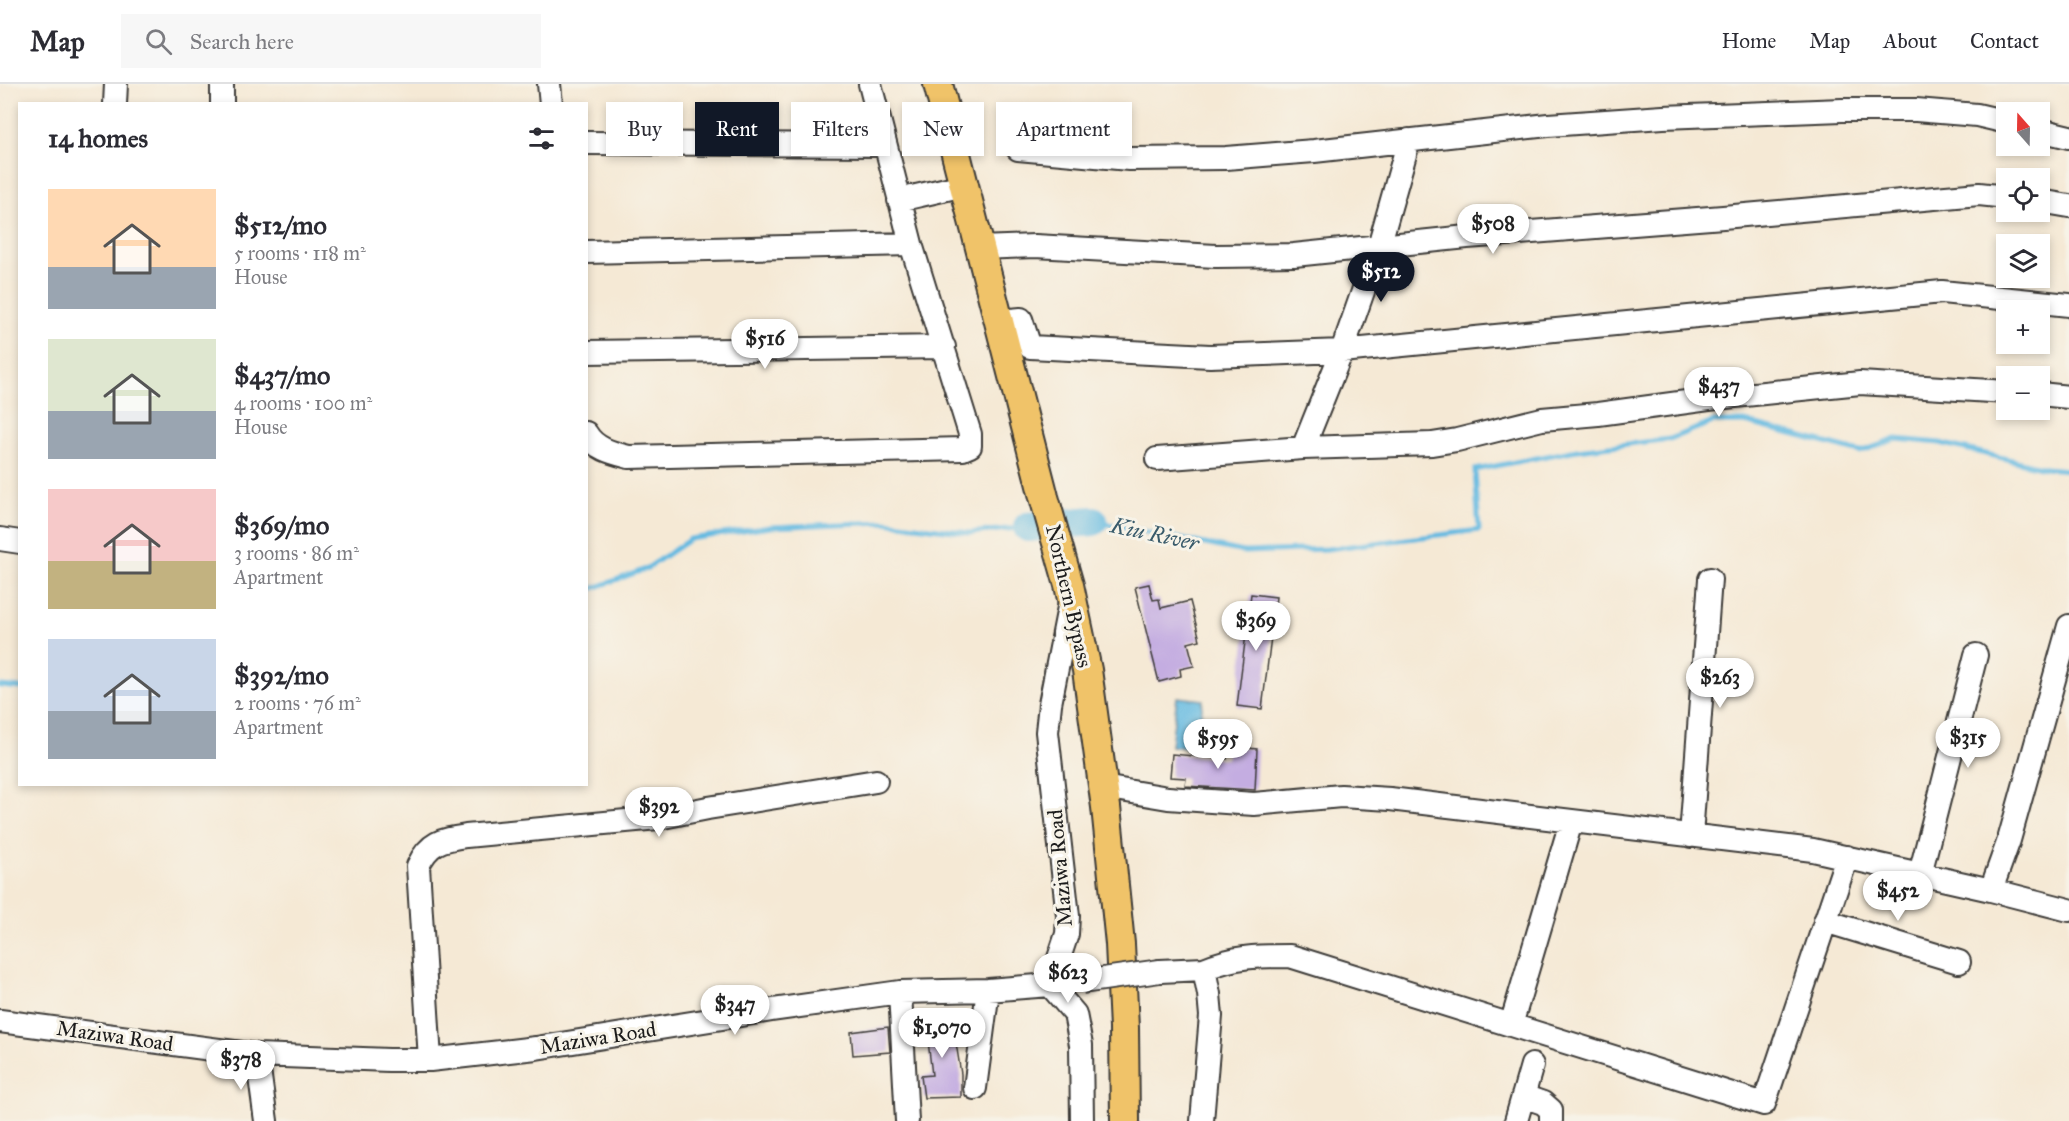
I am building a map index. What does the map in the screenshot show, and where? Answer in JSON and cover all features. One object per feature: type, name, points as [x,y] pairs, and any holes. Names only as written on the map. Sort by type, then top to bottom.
[{"type":"main road","name":"Northern Bypass","points":[[938,84],[1071,594],[1088,679],[1103,787],[1120,944],[1125,1121]]},
{"type":"street","points":[[116,84],[116,102]]},
{"type":"street","points":[[222,84],[222,102]]},
{"type":"street","points":[[549,84],[551,102]]},
{"type":"street","points":[[870,84],[874,102]]},
{"type":"street","points":[[1096,156],[1129,159],[1226,158],[1314,151],[1560,124],[1663,117],[1842,110],[1916,110],[1977,114],[1996,119]]},
{"type":"street","points":[[2050,133],[2069,138]]},
{"type":"street","points":[[1303,448],[1342,351],[1379,246],[1409,141]]},
{"type":"street","points":[[588,143],[791,144]]},
{"type":"street","points":[[588,436],[591,441],[608,452],[629,457],[963,449],[970,446],[970,434],[911,244],[888,156]]},
{"type":"street","points":[[899,201],[963,185]]},
{"type":"street","points":[[980,248],[1035,246],[1216,256],[1294,255],[1467,237],[1979,194],[1996,196]]},
{"type":"street","points":[[2050,203],[2069,206]]},
{"type":"street","points":[[588,252],[911,244]]},
{"type":"street","points":[[1000,321],[1021,319],[1030,347],[1210,357],[1342,351],[1942,292],[2069,305]]},
{"type":"street","points":[[588,352],[944,347]]},
{"type":"street","points":[[1158,459],[1303,448],[1432,444],[1457,440],[1542,418],[1598,414],[1716,398],[1860,383],[1996,391]]},
{"type":"street","points":[[2050,395],[2069,397]]},
{"type":"street","points":[[0,539],[18,542]]},
{"type":"street","points":[[1690,836],[1710,579]]},
{"type":"street","name":"Maziwa Road","points":[[0,1021],[257,1055],[430,1060],[536,1048],[900,992],[988,990],[1050,985],[1067,934],[1068,916],[1047,732],[1050,704],[1071,594]]},
{"type":"street","points":[[1991,890],[2009,840],[2069,626]]},
{"type":"street","points":[[1920,874],[1976,655]]},
{"type":"street","points":[[430,1060],[417,866],[429,847],[442,840],[466,836],[658,818],[876,781]]},
{"type":"street","points":[[1103,787],[1168,798],[1254,804],[1341,796],[1381,799],[1813,850],[2069,910]]},
{"type":"street","points":[[1510,1025],[1571,822]]},
{"type":"street","points":[[1050,985],[1160,971],[1204,969],[1221,962],[1249,956],[1290,956],[1510,1025],[1763,1113],[1847,857]]},
{"type":"street","points":[[1825,921],[1959,962]]},
{"type":"street","points":[[1202,1121],[1211,1017],[1204,969]]},
{"type":"street","points":[[1050,985],[1075,1014],[1081,1046],[1082,1121]]},
{"type":"street","points":[[975,1088],[988,990]]},
{"type":"street","points":[[900,992],[907,1121]]},
{"type":"street","points":[[257,1055],[266,1121]]},
{"type":"street","points":[[1516,1121],[1532,1065]]},
{"type":"street","points":[[1523,1096],[1544,1103],[1551,1110],[1551,1121]]},
{"type":"water","points":[[1177,697],[1203,700],[1197,749],[1171,746]]},
{"type":"building","points":[[1149,584],[1153,600],[1159,599],[1161,608],[1190,601],[1200,640],[1188,643],[1194,666],[1180,669],[1181,676],[1159,682],[1135,587]]},
{"type":"building","points":[[1251,594],[1276,597],[1262,709],[1237,706]]},
{"type":"building","points":[[1228,746],[1257,749],[1255,790],[1185,786],[1186,778],[1170,777],[1172,754],[1227,759]]},
{"type":"building","points":[[951,1012],[961,1074],[961,1097],[924,1098],[921,1076],[932,1075],[925,1015]]},
{"type":"building","points":[[888,1027],[890,1052],[853,1055],[851,1032]]},
{"type":"waterway","name":"Kiu River","points":[[1093,521],[1244,552],[1327,549],[1479,530],[1475,470],[1577,450],[1670,439],[1713,422],[1745,422],[1860,452],[1896,439],[1940,443],[2045,468],[2069,470]]},
{"type":"waterway","name":"Kiu River","points":[[1028,527],[1093,521]]},
{"type":"waterway","name":"Kiu River","points":[[588,590],[646,569],[690,539],[770,527],[885,522],[969,533],[1028,527]]},
{"type":"waterway","name":"Kiu River","points":[[0,686],[18,688]]}]
